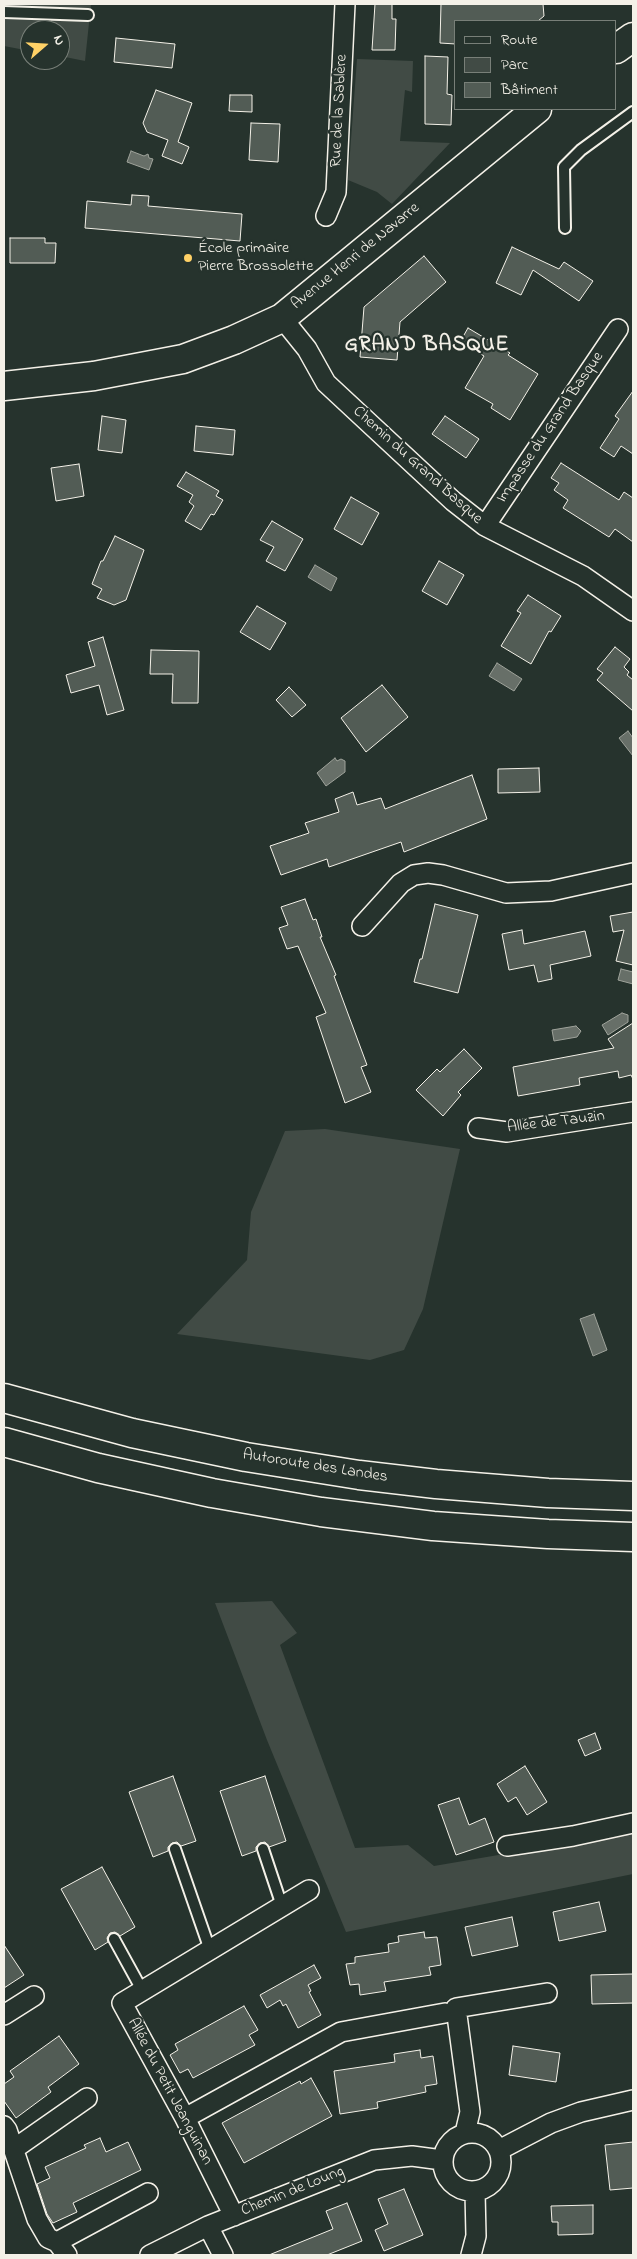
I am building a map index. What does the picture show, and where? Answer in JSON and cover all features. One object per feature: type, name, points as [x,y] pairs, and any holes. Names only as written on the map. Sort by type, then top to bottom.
[{"type":"main road","points":[[617,48],[633,37]]},
{"type":"main road","name":"Avenue Henri de Navarre","points":[[4,384],[94,376],[183,359],[282,318],[536,110]]},
{"type":"main road","name":"Autoroute des Landes","points":[[4,1398],[132,1433],[246,1457],[359,1475],[436,1484],[548,1493],[633,1496]]},
{"type":"main road","points":[[4,1442],[98,1468],[183,1487],[322,1512],[433,1526],[548,1534],[633,1537]]},
{"type":"street","name":"Rue de la Sablère","points":[[326,216],[336,192],[345,4]]},
{"type":"street","name":"Chemin du Grand Basque","points":[[282,318],[307,349],[326,382],[453,501],[485,526],[584,576],[633,611]]},
{"type":"street","name":"Impasse du Grand Basque","points":[[485,526],[618,329]]},
{"type":"street","points":[[362,926],[401,883],[414,875],[428,873],[443,875],[506,893],[551,891],[633,873]]},
{"type":"street","name":"Allée de Tauzin","points":[[478,1128],[507,1132],[633,1112]]},
{"type":"street","points":[[507,1846],[573,1836],[633,1823]]},
{"type":"street","name":"Allée du Petit Jeanguinan","points":[[234,2216],[185,2118],[122,2003],[309,1890]]},
{"type":"street","points":[[465,2133],[470,2112],[456,2008],[547,1993]]},
{"type":"street","points":[[4,2014],[34,1996]]},
{"type":"street","points":[[185,2118],[342,2032],[445,2013]]},
{"type":"street","points":[[14,2149],[87,2098]]},
{"type":"street","points":[[499,2150],[551,2123],[581,2112],[633,2100]]},
{"type":"street","points":[[4,2126],[14,2149],[36,2219],[48,2238],[62,2249],[148,2194]]},
{"type":"street","points":[[465,2133],[485,2136],[493,2141],[499,2150],[501,2168],[497,2177],[484,2189],[475,2192],[464,2191],[455,2187],[448,2180],[443,2170],[442,2160],[449,2143],[465,2133]]},
{"type":"street","name":"Chemin de Loung","points":[[150,2255],[208,2226],[374,2160],[412,2156],[442,2160]]},
{"type":"street","points":[[471,2255],[476,2236],[475,2192]]},
{"type":"street","points":[[208,2226],[223,2255]]},
{"type":"lane","points":[[4,12],[88,16]]},
{"type":"lane","points":[[565,228],[564,166],[581,150],[633,112]]},
{"type":"lane","points":[[175,1849],[210,1950]]},
{"type":"lane","points":[[264,1849],[282,1906]]},
{"type":"lane","points":[[114,1939],[142,1990]]},
{"type":"green space","points":[[4,4],[91,4],[85,61],[70,58],[70,20],[20,20],[20,49],[4,46]]},
{"type":"green space","points":[[357,59],[413,61],[412,92],[405,90],[400,141],[450,143],[392,204],[377,192],[348,180]]},
{"type":"green space","points":[[325,1129],[460,1149],[423,1309],[404,1350],[370,1360],[177,1334],[247,1260],[251,1212],[285,1131]]},
{"type":"green space","points":[[272,1601],[297,1633],[280,1645],[355,1848],[408,1845],[434,1866],[633,1832],[633,1874],[346,1932],[267,1740],[215,1603]]},
{"type":"shaded area","points":[[131,151],[144,156],[148,154],[149,158],[153,159],[149,170],[127,162]]},
{"type":"shaded area","points":[[315,565],[337,578],[331,591],[308,577]]},
{"type":"shaded area","points":[[497,663],[522,679],[514,691],[489,676]]},
{"type":"shaded area","points":[[628,731],[633,738],[633,756],[619,738]]},
{"type":"shaded area","points":[[335,758],[337,761],[341,759],[345,761],[345,772],[326,786],[317,773]]},
{"type":"shaded area","points":[[621,969],[633,972],[633,984],[618,980]]},
{"type":"shaded area","points":[[622,1013],[628,1015],[628,1022],[608,1035],[602,1025]]},
{"type":"shaded area","points":[[576,1026],[581,1031],[577,1037],[554,1041],[552,1030]]},
{"type":"shaded area","points":[[594,1314],[607,1350],[593,1356],[580,1319]]},
{"type":"building","points":[[375,4],[392,4],[392,19],[396,19],[395,50],[372,50]]},
{"type":"building","points":[[441,4],[543,4],[544,16],[539,20],[454,20],[454,44],[440,43]]},
{"type":"building","points":[[116,38],[175,44],[172,68],[114,62]]},
{"type":"building","points":[[425,56],[448,57],[447,94],[452,95],[451,125],[425,124]]},
{"type":"building","points":[[156,90],[192,103],[178,142],[189,147],[182,164],[162,156],[168,140],[147,132],[143,123]]},
{"type":"building","points":[[230,95],[252,95],[252,112],[229,111]]},
{"type":"building","points":[[251,123],[280,124],[278,162],[249,160]]},
{"type":"building","points":[[132,195],[149,196],[148,206],[242,214],[240,241],[85,228],[87,201],[131,205]]},
{"type":"building","points":[[10,238],[45,238],[45,243],[56,243],[55,263],[10,263]]},
{"type":"building","points":[[512,247],[559,269],[564,262],[593,281],[579,301],[533,270],[521,295],[496,283]]},
{"type":"building","points":[[424,256],[446,282],[400,322],[397,360],[360,357],[364,307]]},
{"type":"building","points":[[468,328],[510,353],[508,355],[538,374],[510,420],[491,408],[493,404],[465,388],[484,356],[460,342]]},
{"type":"building","points":[[633,391],[633,454],[621,446],[614,457],[600,448],[619,419],[615,416]]},
{"type":"building","points":[[102,416],[126,420],[122,453],[98,450]]},
{"type":"building","points":[[445,416],[479,439],[466,458],[432,434]]},
{"type":"building","points":[[196,426],[235,430],[233,455],[194,451]]},
{"type":"building","points":[[561,463],[619,500],[624,492],[633,498],[633,542],[615,529],[609,537],[563,508],[568,500],[554,490],[559,483],[551,478]]},
{"type":"building","points":[[79,464],[84,496],[56,501],[51,468]]},
{"type":"building","points":[[186,472],[219,491],[216,496],[223,500],[214,515],[211,514],[201,530],[185,521],[194,506],[189,502],[193,495],[177,486]]},
{"type":"building","points":[[351,497],[379,513],[362,545],[334,529]]},
{"type":"building","points":[[272,521],[303,539],[285,571],[266,561],[274,547],[260,540]]},
{"type":"building","points":[[115,536],[144,550],[126,600],[114,605],[97,598],[102,589],[92,584],[101,561],[103,561]]},
{"type":"building","points":[[439,561],[464,575],[447,605],[422,591]]},
{"type":"building","points":[[528,595],[561,616],[551,632],[549,631],[531,664],[501,646],[521,613],[517,611]]},
{"type":"building","points":[[257,606],[286,623],[270,650],[240,632]]},
{"type":"building","points":[[103,637],[124,710],[107,715],[99,685],[71,693],[66,675],[95,666],[88,642]]},
{"type":"building","points":[[615,647],[630,659],[624,667],[629,672],[627,675],[633,680],[633,711],[597,680],[603,673],[597,669]]},
{"type":"building","points":[[151,650],[199,651],[198,703],[172,703],[173,674],[150,674]]},
{"type":"building","points":[[382,685],[408,717],[366,752],[341,718]]},
{"type":"building","points":[[289,687],[306,705],[292,717],[276,700]]},
{"type":"building","points":[[539,768],[540,792],[498,793],[498,769]]},
{"type":"building","points":[[472,775],[487,819],[404,852],[401,842],[329,867],[327,859],[281,875],[270,846],[309,833],[305,823],[339,812],[335,799],[353,792],[357,805],[381,798],[385,809]]},
{"type":"building","points":[[305,899],[313,920],[316,919],[322,937],[320,937],[336,975],[334,976],[367,1065],[361,1067],[371,1092],[345,1103],[316,1017],[326,1013],[298,946],[287,949],[279,928],[288,925],[281,907]]},
{"type":"building","points":[[435,904],[478,915],[458,993],[414,982],[420,959],[422,959]]},
{"type":"building","points":[[633,912],[633,965],[616,961],[624,930],[613,932],[610,916]]},
{"type":"building","points":[[522,930],[524,944],[585,931],[591,956],[550,965],[552,979],[538,982],[534,965],[509,970],[502,934]]},
{"type":"building","points":[[633,1023],[633,1079],[631,1075],[619,1078],[618,1071],[579,1078],[580,1085],[518,1096],[513,1067],[614,1048],[608,1039]]},
{"type":"building","points":[[464,1049],[482,1068],[458,1092],[461,1095],[443,1116],[416,1090],[437,1069],[440,1072]]},
{"type":"building","points":[[595,1733],[601,1749],[585,1756],[578,1740]]},
{"type":"building","points":[[525,1766],[547,1802],[527,1815],[516,1797],[508,1802],[497,1784]]},
{"type":"building","points":[[173,1776],[196,1841],[181,1846],[177,1842],[172,1843],[168,1847],[168,1851],[153,1857],[129,1792]]},
{"type":"building","points":[[265,1776],[286,1841],[269,1847],[265,1842],[260,1843],[256,1847],[256,1851],[242,1856],[220,1791]]},
{"type":"building","points":[[459,1798],[469,1825],[485,1818],[494,1842],[456,1855],[438,1805]]},
{"type":"building","points":[[102,1867],[135,1927],[120,1936],[115,1932],[110,1933],[107,1938],[108,1942],[95,1950],[61,1889]]},
{"type":"building","points":[[599,1902],[606,1931],[559,1941],[553,1912]]},
{"type":"building","points":[[512,1917],[518,1946],[472,1956],[465,1927]]},
{"type":"building","points":[[424,1932],[425,1938],[437,1937],[441,1965],[429,1967],[431,1975],[384,1982],[386,1991],[360,1995],[359,1984],[350,1985],[346,1964],[355,1963],[355,1957],[389,1952],[388,1944],[399,1942],[398,1936]]},
{"type":"building","points":[[4,1945],[24,1975],[4,1988]]},
{"type":"building","points":[[314,1965],[321,1978],[308,1985],[311,1991],[309,1992],[321,2015],[298,2028],[286,2004],[283,2006],[280,2000],[267,2008],[260,1995]]},
{"type":"building","points":[[633,1974],[633,2003],[592,2004],[591,1975]]},
{"type":"building","points":[[244,2006],[258,2030],[249,2035],[255,2045],[193,2078],[188,2069],[180,2073],[170,2055],[178,2050],[175,2044]]},
{"type":"building","points":[[59,2036],[79,2064],[48,2087],[51,2092],[16,2118],[4,2101],[4,2084],[14,2077],[10,2071]]},
{"type":"building","points":[[513,2046],[560,2053],[556,2082],[509,2075]]},
{"type":"building","points":[[420,2050],[421,2058],[433,2056],[437,2084],[425,2086],[426,2092],[377,2102],[378,2108],[340,2114],[334,2071],[395,2062],[394,2054]]},
{"type":"building","points":[[311,2078],[332,2116],[244,2163],[222,2123],[300,2081],[301,2084]]},
{"type":"building","points":[[100,2138],[106,2152],[128,2142],[141,2170],[73,2203],[77,2212],[53,2223],[47,2214],[37,2184],[50,2178],[45,2167],[86,2148],[84,2145]]},
{"type":"building","points":[[633,2142],[633,2188],[610,2190],[605,2145]]},
{"type":"building","points":[[404,2189],[423,2235],[384,2251],[375,2230],[388,2224],[378,2199]]},
{"type":"building","points":[[347,2203],[362,2241],[327,2255],[269,2255],[333,2229],[326,2211]]},
{"type":"building","points":[[593,2205],[593,2234],[558,2235],[558,2222],[552,2222],[551,2206]]},
{"type":"place","name":"École primaire Pierre Brossolette","points":[[188,258]]},
{"type":"district","name":"GRAND BASQUE","points":[[427,347]]}]
